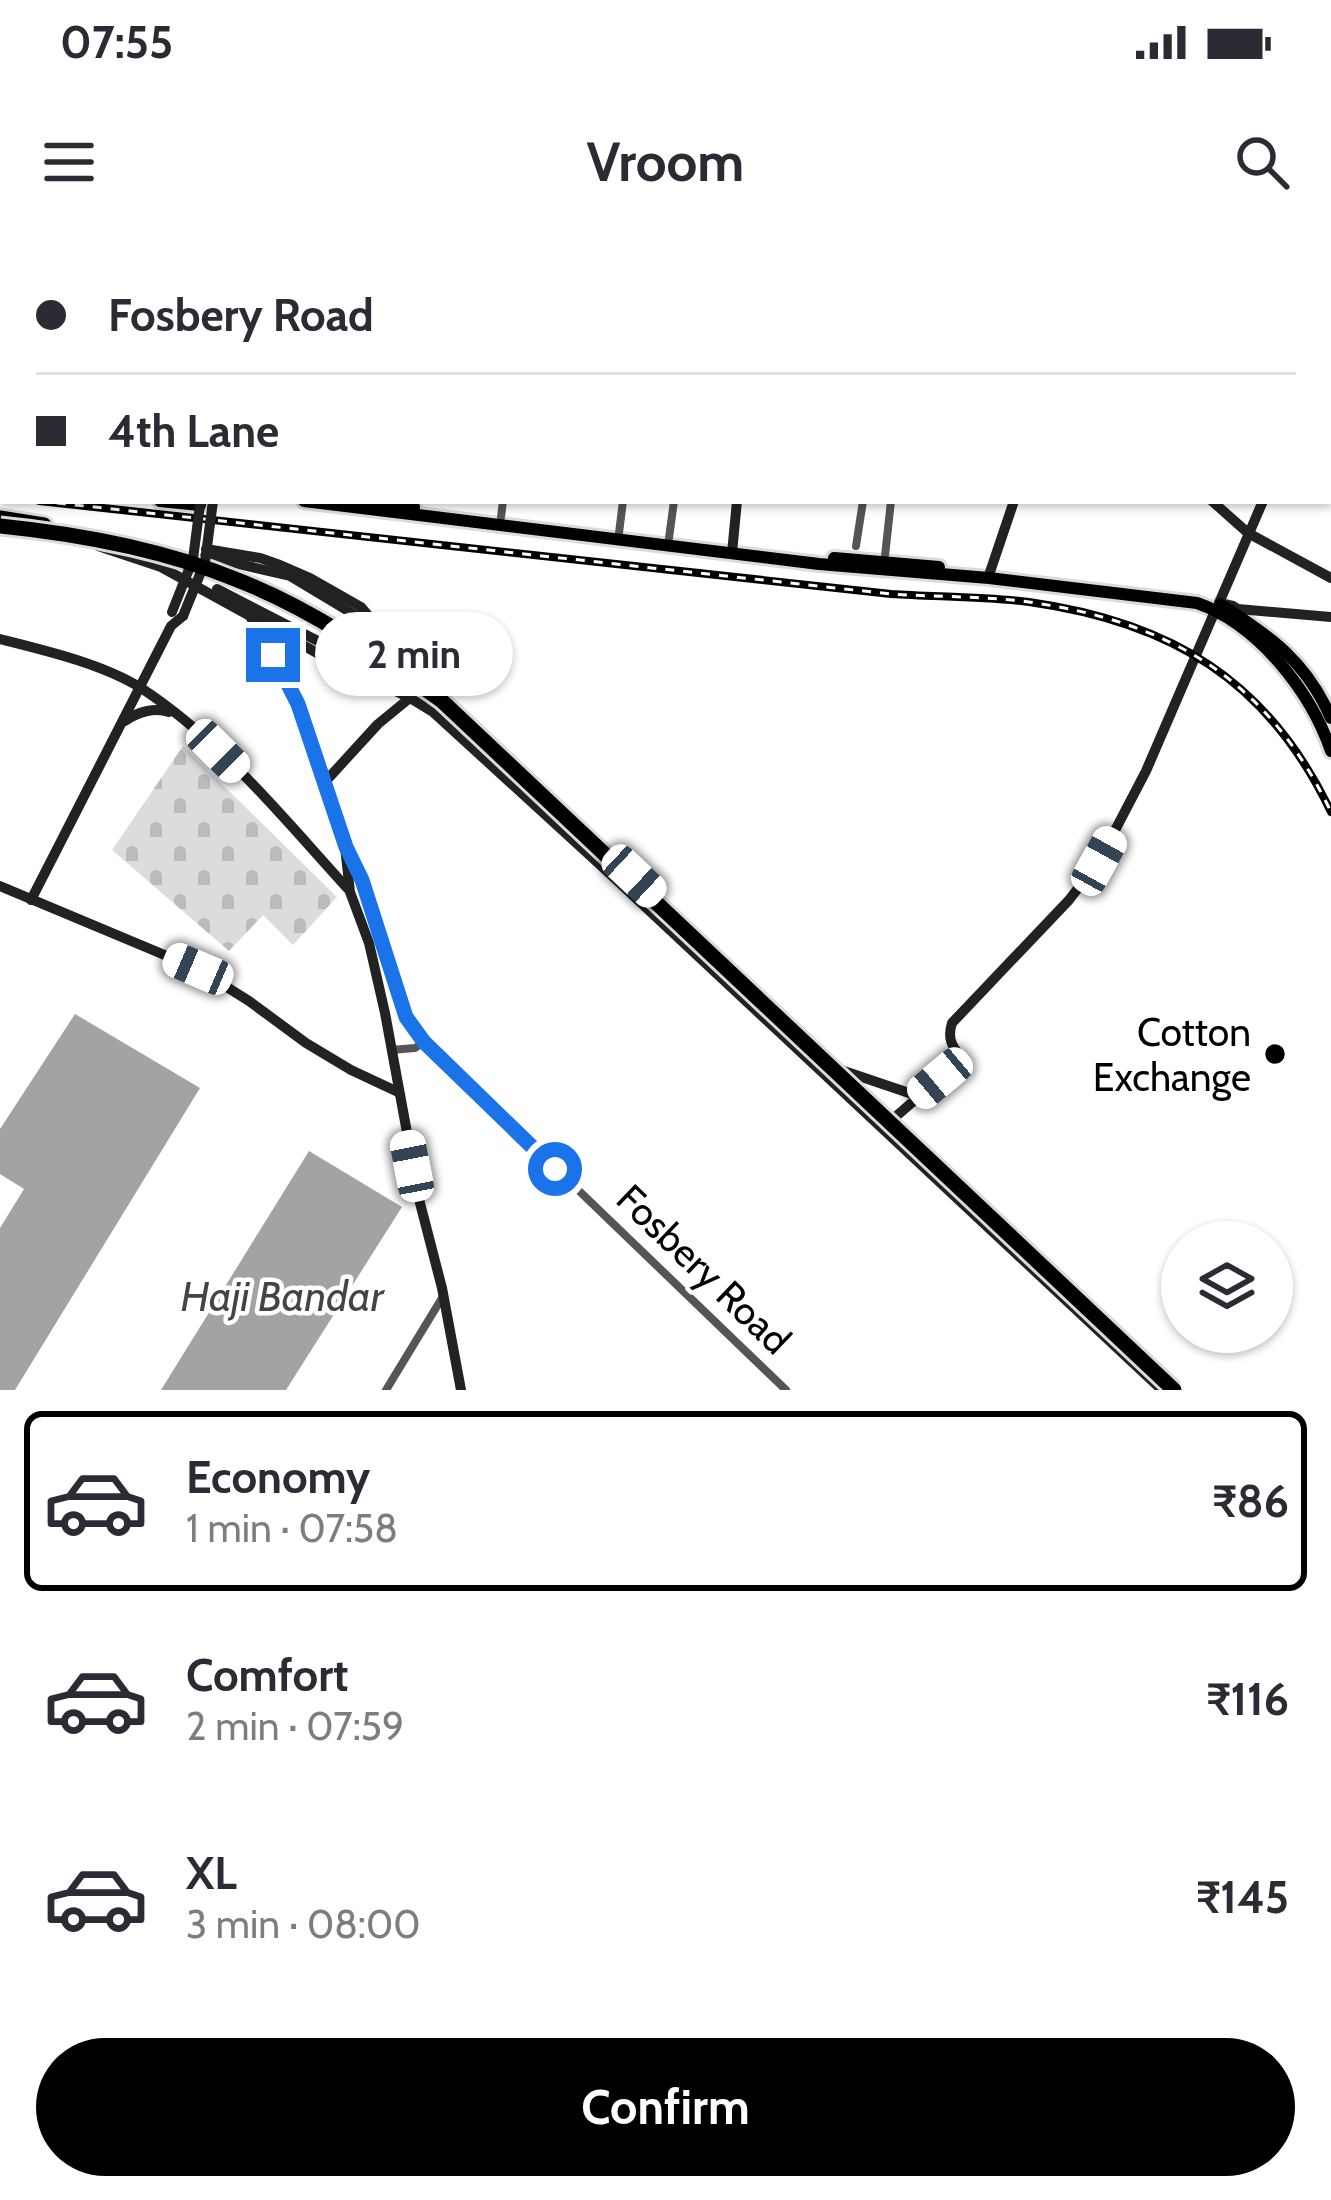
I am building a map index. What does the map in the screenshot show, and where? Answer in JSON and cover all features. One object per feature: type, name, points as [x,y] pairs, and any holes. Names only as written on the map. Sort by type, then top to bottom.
[{"type":"highway","points":[[0,527],[141,549],[235,578],[367,649],[442,701],[1176,1390]]},
{"type":"highway","points":[[0,527],[138,558],[218,582],[287,612],[403,683],[544,807],[1163,1390]]},
{"type":"main road","points":[[331,504],[884,566],[1192,593],[1269,635],[1319,692],[1331,718]]},
{"type":"main road","points":[[400,504],[732,550]]},
{"type":"main road","points":[[1222,607],[1308,699],[1331,751]]},
{"type":"street","points":[[32,900],[171,626],[194,593],[206,553],[204,504]]},
{"type":"street","points":[[178,614],[204,504]]},
{"type":"street","points":[[501,518],[503,504]]},
{"type":"street","points":[[619,533],[623,504]]},
{"type":"street","points":[[669,538],[674,504]]},
{"type":"street","points":[[732,550],[737,504]]},
{"type":"street","points":[[856,546],[863,504]]},
{"type":"street","points":[[884,566],[891,504]]},
{"type":"street","points":[[989,575],[1013,504]]},
{"type":"street","points":[[1215,504],[1248,533],[1331,578]]},
{"type":"street","points":[[893,1119],[962,1059],[951,1045],[952,1023],[1057,913],[1099,861],[1222,607],[1262,504]]},
{"type":"street","points":[[0,527],[99,547],[161,567],[384,675],[426,684]]},
{"type":"street","points":[[206,553],[260,558],[361,607],[426,684],[487,736],[1176,1390]]},
{"type":"street","points":[[1222,607],[1331,615]]},
{"type":"street","points":[[248,610],[320,654],[433,712],[1163,1390]]},
{"type":"street","points":[[248,610],[298,704],[346,847],[350,892],[369,943],[386,1016],[461,1390]]},
{"type":"street","points":[[0,639],[139,687],[218,751],[350,892]]},
{"type":"street","points":[[324,783],[378,724],[426,684]]},
{"type":"street","points":[[120,724],[149,711],[172,713]]},
{"type":"street","name":"Fosbery Road","points":[[346,847],[416,1034],[786,1390]]},
{"type":"street","points":[[0,886],[198,969],[336,1061],[398,1092]]},
{"type":"street","points":[[386,1016],[405,1012]]},
{"type":"street","points":[[391,1050],[415,1048],[424,1042]]},
{"type":"street","points":[[827,1078],[838,1069]]},
{"type":"street","points":[[838,1069],[918,1096]]},
{"type":"street","points":[[386,1390],[443,1297]]},
{"type":"green space","points":[[183,746],[337,897],[293,945],[263,915],[229,951],[112,850]]},
{"type":"water","points":[[75,1014],[200,1088],[15,1390],[0,1390],[0,1228],[24,1189],[0,1174],[0,1129]]},
{"type":"water","name":"Haji Bandar","points":[[309,1151],[402,1207],[286,1390],[161,1390]]},
{"type":"railway","points":[[66,504],[891,594],[1012,600],[1080,611],[1170,642],[1245,693],[1306,766],[1331,812]]},
{"type":"place","name":"Cotton Exchange","points":[[1275,1054]]},
{"type":"route","points":[[273,655],[298,704],[406,1017],[416,1034],[555,1169]]}]
